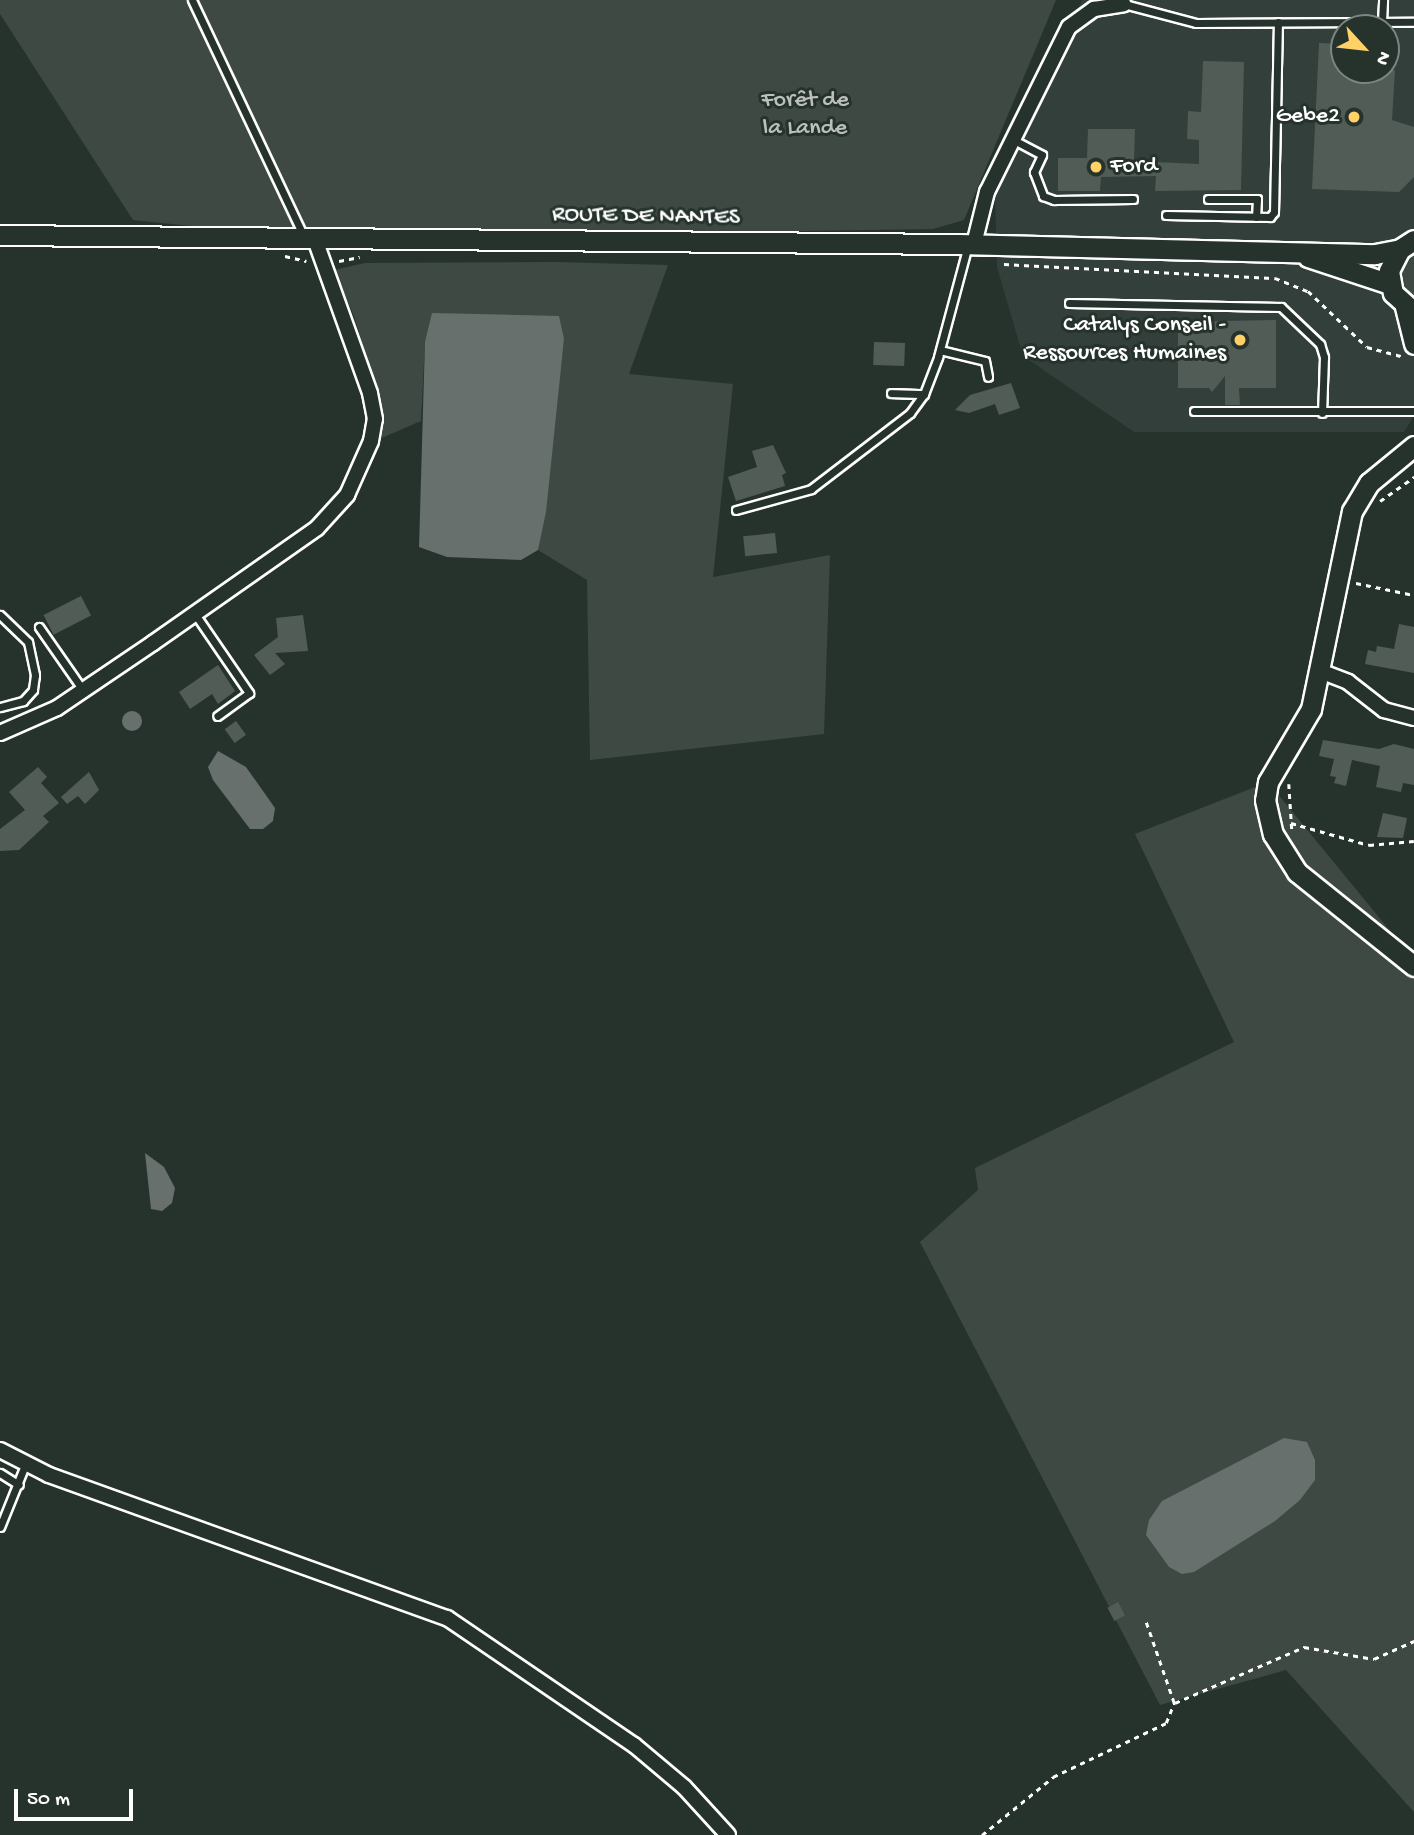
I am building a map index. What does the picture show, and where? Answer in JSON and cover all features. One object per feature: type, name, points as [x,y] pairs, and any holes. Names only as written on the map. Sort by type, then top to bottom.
[{"type":"main road","name":"ROUTE DE NANTES","points":[[0,234],[971,244],[1375,254],[1410,242]]},
{"type":"main road","points":[[1409,349],[1409,309],[1390,284],[1393,260],[1410,242]]},
{"type":"main road","name":"ROUTE DE NANTES","points":[[1291,251],[1390,284]]},
{"type":"main road","points":[[1414,446],[1369,483],[1352,511],[1320,671],[1301,732],[1268,782],[1265,800],[1270,825],[1297,872],[1414,966]]},
{"type":"street","points":[[971,244],[987,192],[1011,138],[1069,27],[1094,9],[1125,2]]},
{"type":"street","points":[[0,733],[37,718],[83,690],[317,528],[347,495],[371,441],[375,419],[370,393],[310,239]]},
{"type":"street","points":[[1320,671],[1348,682],[1384,710],[1414,718]]},
{"type":"street","points":[[0,1450],[25,1465],[447,1618],[634,1745],[684,1787],[727,1835]]},
{"type":"lane","points":[[192,0],[310,239]]},
{"type":"lane","points":[[1125,2],[1196,23],[1330,22]]},
{"type":"lane","points":[[1166,215],[1270,217],[1274,212],[1278,22]]},
{"type":"lane","points":[[1011,138],[1042,155],[1034,172],[1043,196],[1054,200],[1133,199]]},
{"type":"lane","points":[[1208,199],[1257,199],[1256,217]]},
{"type":"lane","points":[[736,510],[811,489],[889,433],[923,394],[940,350],[971,244]]},
{"type":"lane","points":[[1069,303],[1282,307],[1320,344],[1324,357],[1322,413]]},
{"type":"lane","points":[[940,350],[985,361],[988,377]]},
{"type":"lane","points":[[891,393],[923,394]]},
{"type":"lane","points":[[1194,411],[1414,411]]},
{"type":"lane","points":[[195,613],[249,693],[217,716]]},
{"type":"lane","points":[[0,615],[28,642],[35,658],[33,690],[23,702],[0,707]]},
{"type":"lane","points":[[39,627],[83,690]]},
{"type":"lane","points":[[23,702],[37,718]]},
{"type":"lane","points":[[0,1527],[25,1465]]},
{"type":"lane","points":[[0,1473],[19,1485]]},
{"type":"path","points":[[282,256],[322,265],[365,256]]},
{"type":"path","points":[[993,263],[1275,278],[1308,292],[1367,347],[1395,358],[1409,349]]},
{"type":"path","points":[[1374,510],[1389,492],[1414,477]]},
{"type":"path","points":[[1352,592],[1356,573]]},
{"type":"path","points":[[1354,582],[1414,595]]},
{"type":"path","points":[[1290,778],[1291,823],[1297,840]]},
{"type":"path","points":[[1291,823],[1369,845],[1414,841]]},
{"type":"path","points":[[982,1835],[1053,1777],[1166,1723],[1174,1703],[1146,1622]]},
{"type":"path","points":[[1174,1703],[1304,1647],[1374,1659],[1414,1641]]},
{"type":"shaded area","points":[[1082,0],[1414,0],[1414,416],[1404,432],[1134,432],[1023,356],[997,267],[995,198]]},
{"type":"shaded area","points":[[432,313],[559,316],[564,339],[546,512],[538,550],[521,560],[447,557],[419,547],[425,342]]},
{"type":"shaded area","points":[[132,711],[139,714],[142,721],[139,728],[132,731],[125,728],[122,721],[125,714]]},
{"type":"shaded area","points":[[218,751],[246,767],[275,808],[273,821],[263,829],[250,829],[213,780],[208,767]]},
{"type":"shaded area","points":[[145,1153],[164,1167],[175,1188],[172,1203],[162,1211],[151,1209]]},
{"type":"shaded area","points":[[1284,1438],[1307,1442],[1315,1460],[1315,1480],[1300,1500],[1275,1521],[1194,1572],[1182,1574],[1169,1567],[1146,1535],[1149,1520],[1162,1501]]},
{"type":"green space","name":"Forêt de la Lande","points":[[0,0],[1056,0],[964,220],[933,229],[315,239],[133,220],[0,14]]},
{"type":"green space","points":[[1414,253],[1414,299],[1407,293],[1401,275]]},
{"type":"green space","points":[[555,262],[668,265],[629,374],[733,384],[713,577],[830,555],[824,734],[590,760],[587,580],[538,550],[564,339],[425,342],[421,421],[377,440],[380,403],[354,316],[334,270],[365,263]]},
{"type":"green space","points":[[1268,782],[1414,960],[1414,1812],[1286,1670],[1160,1705],[920,1242],[978,1190],[975,1168],[1234,1042],[1135,834]]},
{"type":"building","name":"Gebe2","points":[[1319,43],[1330,43],[1330,84],[1394,84],[1392,120],[1414,127],[1414,177],[1399,192],[1312,189]]},
{"type":"building","points":[[1203,61],[1244,62],[1241,190],[1155,191],[1156,176],[1101,177],[1100,191],[1058,191],[1058,158],[1087,158],[1088,129],[1135,129],[1134,161],[1199,164],[1199,140],[1187,139],[1188,111],[1201,112]]},
{"type":"building","points":[[1276,320],[1276,388],[1239,388],[1240,405],[1225,405],[1225,376],[1212,392],[1209,388],[1178,388],[1178,332],[1172,322]]},
{"type":"building","points":[[874,342],[905,343],[904,366],[873,365]]},
{"type":"building","points":[[1011,383],[1020,408],[999,415],[995,404],[969,413],[955,410],[970,395]]},
{"type":"building","points":[[773,445],[786,473],[782,475],[785,486],[736,501],[728,477],[757,467],[752,451]]},
{"type":"building","points":[[775,533],[777,553],[745,556],[743,536]]},
{"type":"building","points":[[81,596],[91,616],[54,635],[44,615]]},
{"type":"building","points":[[303,615],[308,651],[275,653],[285,664],[270,675],[254,655],[278,637],[276,618]]},
{"type":"building","points":[[1399,624],[1414,627],[1414,673],[1365,664],[1368,650],[1376,652],[1377,646],[1394,649]]},
{"type":"building","points":[[218,665],[235,691],[218,704],[212,694],[190,709],[179,692]]},
{"type":"building","points":[[236,721],[246,735],[235,743],[225,729]]},
{"type":"building","points":[[1323,740],[1379,749],[1394,744],[1414,749],[1414,785],[1403,783],[1401,792],[1376,787],[1380,766],[1352,760],[1346,786],[1334,783],[1336,777],[1330,776],[1334,759],[1319,756]]},
{"type":"building","points":[[38,767],[47,777],[41,783],[59,803],[43,816],[49,822],[19,850],[0,851],[0,829],[25,810],[9,792]]},
{"type":"building","points":[[89,772],[99,790],[85,804],[78,796],[67,804],[61,797]]},
{"type":"building","points":[[1383,813],[1407,818],[1403,838],[1377,837]]},
{"type":"building","points":[[1118,1602],[1125,1615],[1114,1621],[1107,1608]]},
{"type":"place","name":"Gebe2","points":[[1354,117]]},
{"type":"place","name":"Ford","points":[[1096,167]]},
{"type":"place","name":"Catalys Conseil - Ressources Humaines","points":[[1240,340]]}]
